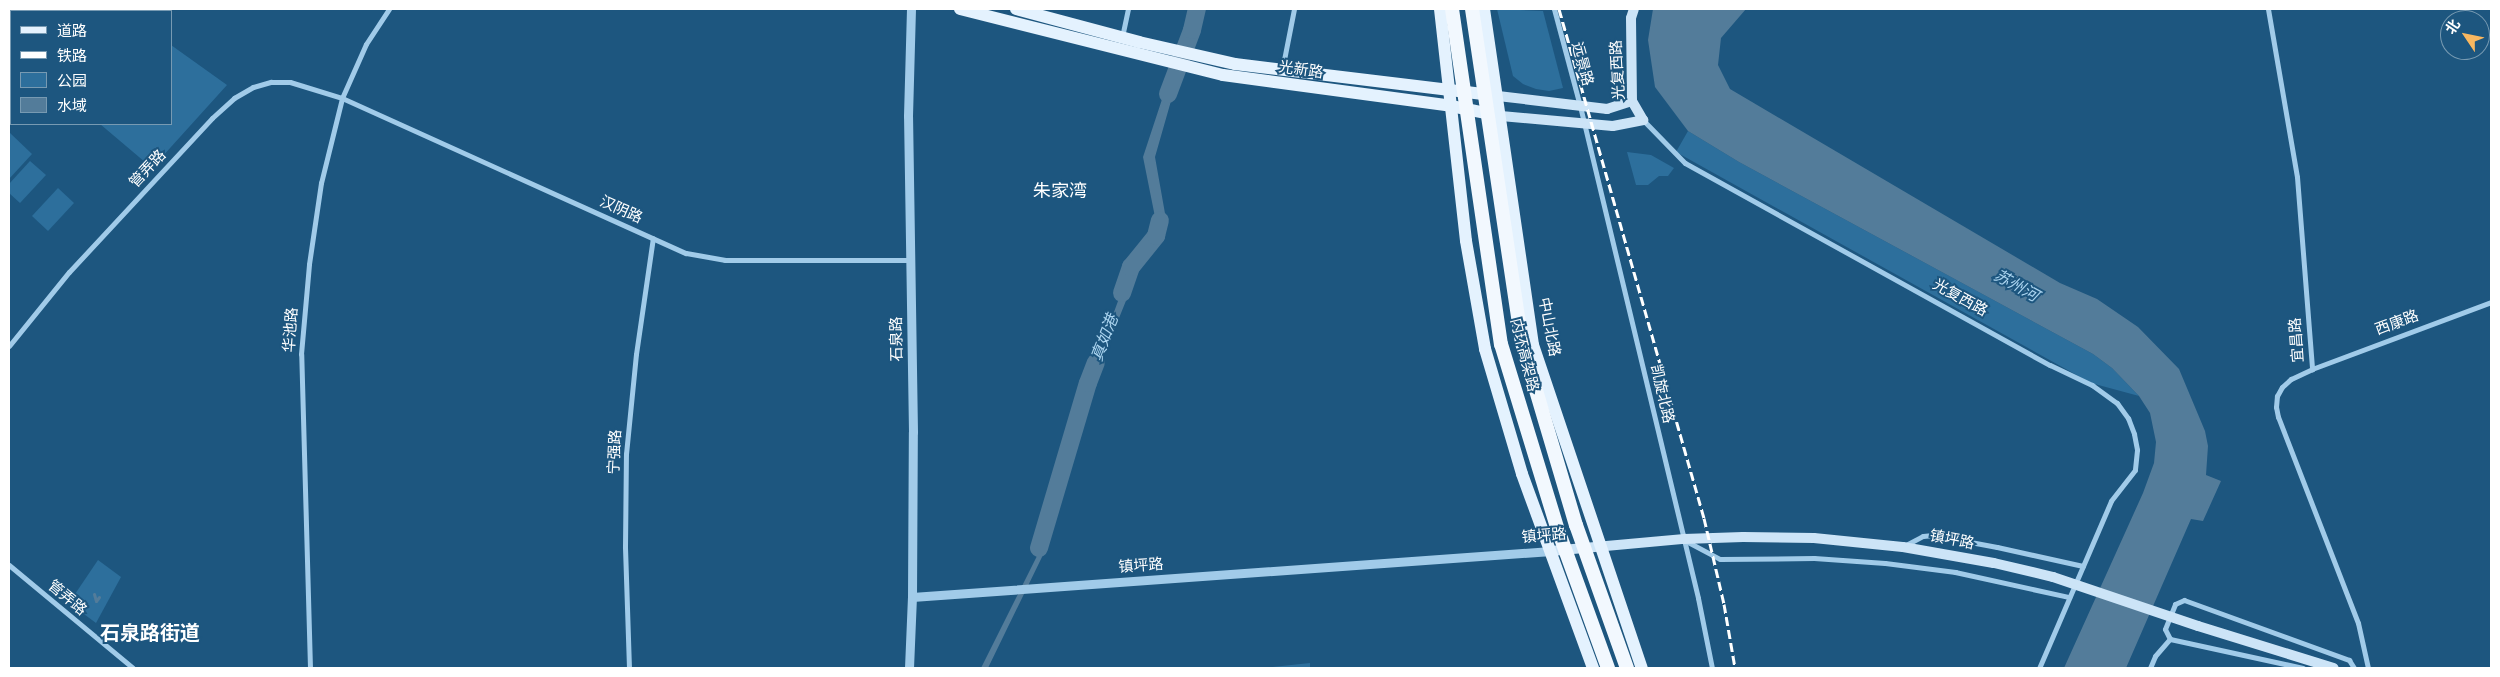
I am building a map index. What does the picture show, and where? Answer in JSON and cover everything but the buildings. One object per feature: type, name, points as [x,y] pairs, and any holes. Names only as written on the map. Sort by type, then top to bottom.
[{"type":"highway","name":"内环高架路","points":[[1452,9],[1501,344],[1558,530],[1608,668]]},
{"type":"highway","name":"内环高架路","points":[[1472,9],[1522,343],[1576,525],[1627,668]]},
{"type":"main road","name":"光新路","points":[[960,9],[1137,48],[1188,53],[1210,59],[1282,70],[1580,106],[1607,108],[1632,101]]},
{"type":"main road","name":"光新路","points":[[1016,9],[1122,38],[1137,48],[1183,66],[1261,81],[1451,106],[1500,116],[1584,126],[1613,126],[1643,120]]},
{"type":"main road","points":[[1440,9],[1466,241],[1485,350],[1522,474],[1593,668]]},
{"type":"main road","name":"中山北路","points":[[1484,9],[1533,345],[1642,668]]},
{"type":"main road","name":"光复西路","points":[[1634,9],[1631,18],[1632,101],[1643,120]]},
{"type":"main road","name":"镇坪路","points":[[1550,552],[1684,540],[1814,538],[1903,546],[2053,577],[2198,626],[2334,668]]},
{"type":"street","name":"华池路","points":[[310,668],[302,337],[315,217],[329,147],[342,98],[366,44],[389,9]]},
{"type":"street","name":"石泉路","points":[[909,668],[912,597],[913,432],[908,116],[911,9]]},
{"type":"street","points":[[1122,38],[1128,9]]},
{"type":"street","points":[[1282,70],[1294,9]]},
{"type":"street","name":"远景路","points":[[1554,9],[1584,126]]},
{"type":"street","name":"宜昌路","points":[[2268,9],[2297,177],[2312,368],[2291,379],[2282,387],[2277,396],[2276,407],[2287,442],[2358,623],[2368,668]]},
{"type":"street","name":"管弄路","points":[[9,346],[69,272],[212,118],[234,98],[253,87],[271,82],[290,82],[342,98]]},
{"type":"street","name":"汉阴路","points":[[342,98],[686,253],[725,260],[909,260]]},
{"type":"street","name":"光复西路","points":[[1643,120],[1685,163],[2050,365],[2092,385],[2117,403],[2128,418],[2137,450],[2135,470],[2111,501],[2039,668]]},
{"type":"street","name":"凯旋北路","points":[[1584,126],[1684,540],[1712,668]]},
{"type":"street","name":"宁强路","points":[[629,668],[625,546],[626,454],[636,354],[653,238]]},
{"type":"street","name":"西康路","points":[[2312,368],[2491,302]]},
{"type":"street","points":[[1903,546],[1923,536],[1933,535],[1997,546],[2083,566]]},
{"type":"street","points":[[1684,540],[1720,559],[1814,558],[1894,564],[1983,577],[2069,598]]},
{"type":"street","name":"镇坪路","points":[[912,597],[1550,552]]},
{"type":"street","name":"管弄路","points":[[9,565],[133,668]]},
{"type":"street","points":[[2170,639],[2165,629],[2175,604],[2184,600],[2349,660],[2354,668]]},
{"type":"street","points":[[2150,668],[2155,656],[2170,639]]},
{"type":"street","points":[[2170,639],[2303,668]]},
{"type":"green space","points":[[9,9],[121,10],[10,10],[9,113]]},
{"type":"green space","points":[[1497,9],[1543,11],[1563,88],[1549,91],[1536,89],[1523,84],[1513,76]]},
{"type":"green space","points":[[172,46],[227,85],[152,168],[101,125],[172,125]]},
{"type":"green space","points":[[1688,131],[1739,162],[2093,354],[2112,368],[2139,396],[2091,383],[1676,152]]},
{"type":"green space","points":[[9,132],[32,154],[9,179]]},
{"type":"green space","points":[[1627,152],[1651,155],[1674,168],[1668,176],[1659,176],[1648,185],[1636,185]]},
{"type":"green space","points":[[30,161],[46,175],[20,203],[9,193],[9,184]]},
{"type":"green space","points":[[58,188],[74,203],[48,231],[32,216]]},
{"type":"green space","points":[[98,560],[121,577],[96,623],[69,603]]},
{"type":"green space","points":[[1310,663],[1310,668],[1264,668]]},
{"type":"water","name":"苏州河","points":[[1653,9],[1746,9],[1721,38],[1718,65],[1730,89],[2060,283],[2097,299],[2138,327],[2179,369],[2205,431],[2208,446],[2206,475],[2221,481],[2203,521],[2191,519],[2126,668],[2064,668],[2143,493],[2154,463],[2156,442],[2150,413],[2139,396],[2112,368],[2093,354],[1739,162],[1688,131],[1655,87],[1648,40]]},
{"type":"water","points":[[1171,72],[1179,73],[1155,157],[1166,219],[1161,239],[1138,271],[1092,385],[1042,557],[988,668],[981,668],[1037,556],[1088,383],[1129,271],[1152,241],[1155,217],[1143,157]]},
{"type":"waterway","name":"真如港","points":[[1168,94],[1192,30],[1197,9]]},
{"type":"waterway","name":"真如港","points":[[1122,293],[1131,267],[1156,236],[1160,220]]},
{"type":"waterway","name":"真如港","points":[[1039,548],[1096,362]]},
{"type":"waterway","points":[[94,594],[96,601],[99,597]]},
{"type":"railway","points":[[1559,9],[1704,518],[1724,604],[1735,668]]},
{"type":"district","name":"朱家湾","points":[[1060,191]]},
{"type":"district","name":"石泉路街道","points":[[150,633]]}]
